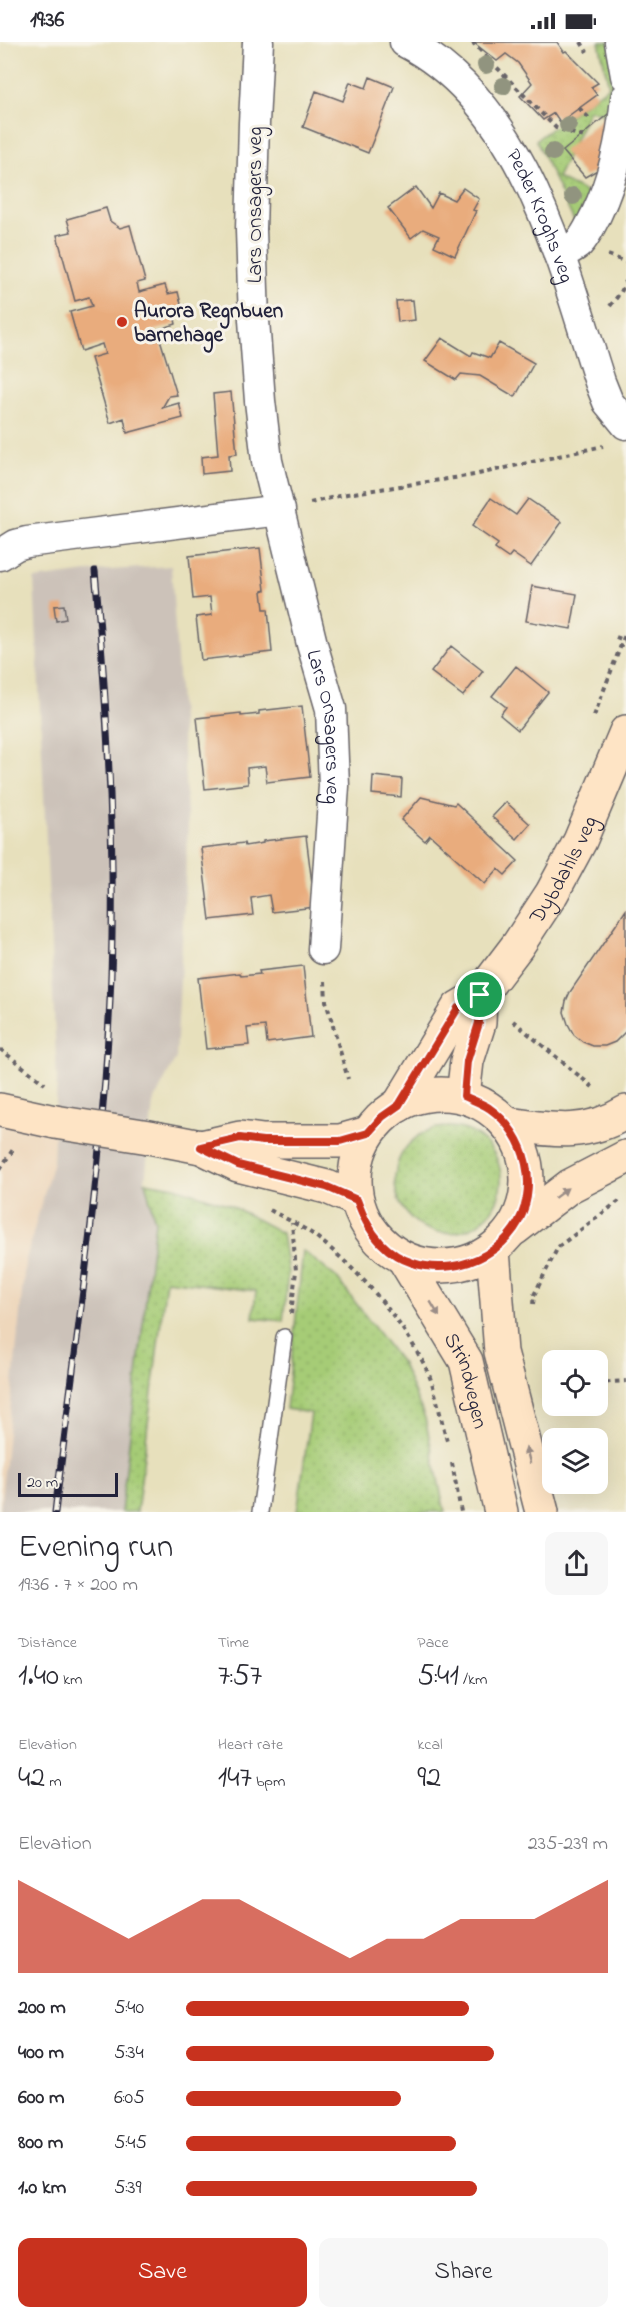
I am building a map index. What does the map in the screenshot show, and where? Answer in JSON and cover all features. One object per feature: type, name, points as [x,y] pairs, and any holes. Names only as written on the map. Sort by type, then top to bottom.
[{"type":"main road","name":"Dybdahls veg","points":[[399,1105],[458,1008],[480,995],[518,945],[552,893],[580,841],[626,732]]},
{"type":"main road","points":[[464,1096],[467,1061],[479,1023],[480,995]]},
{"type":"main road","points":[[504,1239],[525,1202],[528,1172],[522,1147],[507,1124],[488,1107],[464,1096],[442,1094],[419,1096],[399,1105],[382,1117],[368,1133],[359,1153],[354,1174],[357,1200],[366,1224],[383,1245],[404,1259],[430,1267],[452,1267],[474,1261],[504,1239],[570,1186],[626,1156]]},
{"type":"main road","points":[[507,1124],[562,1131],[585,1129],[615,1119],[613,1103]]},
{"type":"main road","points":[[0,1110],[55,1122],[201,1147],[238,1165],[327,1187],[357,1200]]},
{"type":"main road","points":[[201,1147],[240,1138],[263,1141],[340,1141],[368,1133]]},
{"type":"main road","name":"Strindvegen","points":[[504,1239],[501,1352],[542,1512]]},
{"type":"main road","name":"Strindvegen","points":[[404,1259],[466,1361],[501,1512]]},
{"type":"street","name":"Lars Onsagers veg","points":[[258,42],[251,230],[254,320],[267,461],[312,644],[331,710],[334,786],[323,949]]},
{"type":"street","name":"Peder Kroghs veg","points":[[405,42],[436,61],[457,80],[502,133],[540,208],[559,255],[617,434]]},
{"type":"street","points":[[620,42],[626,76]]},
{"type":"street","points":[[559,255],[578,244],[590,227],[620,161],[626,98]]},
{"type":"street","points":[[0,555],[16,545],[27,542],[280,510]]},
{"type":"lane","points":[[260,1512],[284,1337]]},
{"type":"path","points":[[472,42],[556,128],[620,161]]},
{"type":"path","points":[[579,108],[595,125]]},
{"type":"path","points":[[613,256],[626,262]]},
{"type":"path","points":[[609,307],[621,292],[626,281]]},
{"type":"path","points":[[280,510],[346,494],[474,475],[617,434]]},
{"type":"path","points":[[616,638],[626,641]]},
{"type":"path","points":[[323,949],[326,1001],[348,1079]]},
{"type":"path","points":[[506,1014],[613,1103]]},
{"type":"path","points":[[0,1049],[47,1085]]},
{"type":"path","points":[[0,1169],[16,1145]]},
{"type":"path","points":[[532,1315],[534,1295],[558,1247],[626,1196]]},
{"type":"path","points":[[263,1206],[313,1235],[375,1293],[401,1327],[427,1370],[450,1454],[461,1512]]},
{"type":"path","points":[[284,1337],[290,1326],[296,1271],[292,1223]]},
{"type":"path","points":[[608,1382],[626,1381]]},
{"type":"shaded area","points":[[171,566],[188,827],[176,1058],[153,1103],[145,1182],[155,1219],[121,1512],[0,1512],[25,1263],[53,1161],[57,1080],[34,579],[95,571]]},
{"type":"shaded area","points":[[0,1110],[55,1122],[32,1512],[0,1512]]},
{"type":"green space","points":[[599,42],[609,42],[618,80],[615,116],[589,110],[557,178],[584,191],[588,196],[579,219],[575,223],[536,140],[609,86]]},
{"type":"green space","points":[[448,1127],[468,1131],[485,1143],[497,1160],[501,1180],[497,1200],[485,1217],[468,1229],[448,1233],[428,1229],[411,1217],[399,1200],[395,1180],[399,1160],[411,1143],[428,1131]]},
{"type":"green space","points":[[145,1182],[175,1187],[230,1205],[282,1233],[288,1273],[283,1321],[253,1318],[256,1291],[166,1280],[137,1512],[121,1512],[155,1221]]},
{"type":"green space","points":[[303,1251],[336,1277],[402,1364],[425,1418],[445,1512],[297,1512],[311,1413],[286,1409]]},
{"type":"building","points":[[473,42],[557,42],[564,52],[566,51],[598,83],[591,87],[597,95],[560,122],[554,113],[543,120],[520,96],[532,83],[518,63],[506,54],[497,61]]},
{"type":"building","points":[[370,77],[394,87],[368,153],[303,127],[316,91],[343,101],[350,82],[366,88]]},
{"type":"building","points":[[613,110],[626,154],[585,177],[563,151]]},
{"type":"building","points":[[416,187],[431,208],[439,193],[454,200],[463,188],[479,199],[473,210],[476,211],[455,256],[434,246],[439,236],[423,229],[411,238],[388,208]]},
{"type":"building","points":[[106,208],[110,221],[120,228],[130,225],[145,281],[137,283],[139,292],[165,285],[168,294],[178,292],[183,312],[174,315],[176,324],[150,332],[153,341],[160,339],[177,395],[169,396],[162,408],[179,403],[183,418],[127,433],[124,418],[110,423],[91,358],[105,354],[102,344],[81,351],[70,312],[92,306],[89,297],[75,301],[57,235],[71,232],[67,219]]},
{"type":"building","points":[[413,300],[415,320],[398,322],[396,301]]},
{"type":"building","points":[[442,338],[471,356],[473,352],[490,358],[499,343],[534,363],[515,397],[480,376],[461,374],[456,380],[425,361]]},
{"type":"building","points":[[231,392],[237,454],[229,455],[230,471],[202,474],[201,457],[218,455],[213,394]]},
{"type":"building","points":[[491,498],[516,515],[528,499],[562,522],[531,566],[512,553],[508,558],[495,549],[498,544],[472,526]]},
{"type":"building","points":[[260,548],[265,590],[262,591],[264,609],[268,609],[272,652],[201,660],[196,617],[212,615],[210,597],[193,599],[189,556]]},
{"type":"building","points":[[532,586],[577,594],[571,629],[526,621]]},
{"type":"building","points":[[64,605],[66,619],[56,621],[54,606]]},
{"type":"building","points":[[451,646],[483,671],[463,696],[431,672]]},
{"type":"building","points":[[516,666],[548,692],[518,730],[500,715],[506,707],[492,696]]},
{"type":"building","points":[[302,706],[310,777],[267,782],[265,766],[247,768],[248,784],[205,789],[197,718],[241,713],[241,716],[259,714],[259,711]]},
{"type":"building","points":[[373,776],[402,779],[401,797],[372,794]]},
{"type":"building","points":[[421,797],[454,805],[456,803],[518,861],[505,875],[498,869],[485,884],[430,835],[425,841],[401,820]]},
{"type":"building","points":[[506,802],[530,824],[517,839],[492,817]]},
{"type":"building","points":[[306,836],[315,907],[272,912],[269,895],[251,898],[253,915],[210,920],[201,848],[244,843],[245,846],[263,843],[263,841]]},
{"type":"building","points":[[626,910],[626,1031],[615,1042],[605,1046],[593,1046],[574,1035],[564,1012],[566,1001]]},
{"type":"building","points":[[303,966],[311,1037],[267,1043],[265,1026],[247,1028],[249,1045],[206,1049],[198,978],[240,973],[241,976],[260,974],[259,971]]},
{"type":"railway","points":[[55,1512],[99,1153],[110,1008],[112,936],[110,799],[106,708],[95,571]]},
{"type":"place","name":"Aurora Regnbuen barnehage","points":[[122,322]]},
{"type":"route","points":[[480,995],[479,1023],[467,1061],[464,1096],[488,1107],[507,1124],[522,1147],[528,1172],[525,1202],[514,1229],[493,1250],[474,1261],[452,1267],[430,1267],[404,1259],[383,1245],[366,1224],[357,1200],[327,1187],[238,1165],[201,1147],[240,1138],[263,1141],[340,1141],[368,1133],[382,1117],[399,1105],[458,1008],[480,995]]}]
